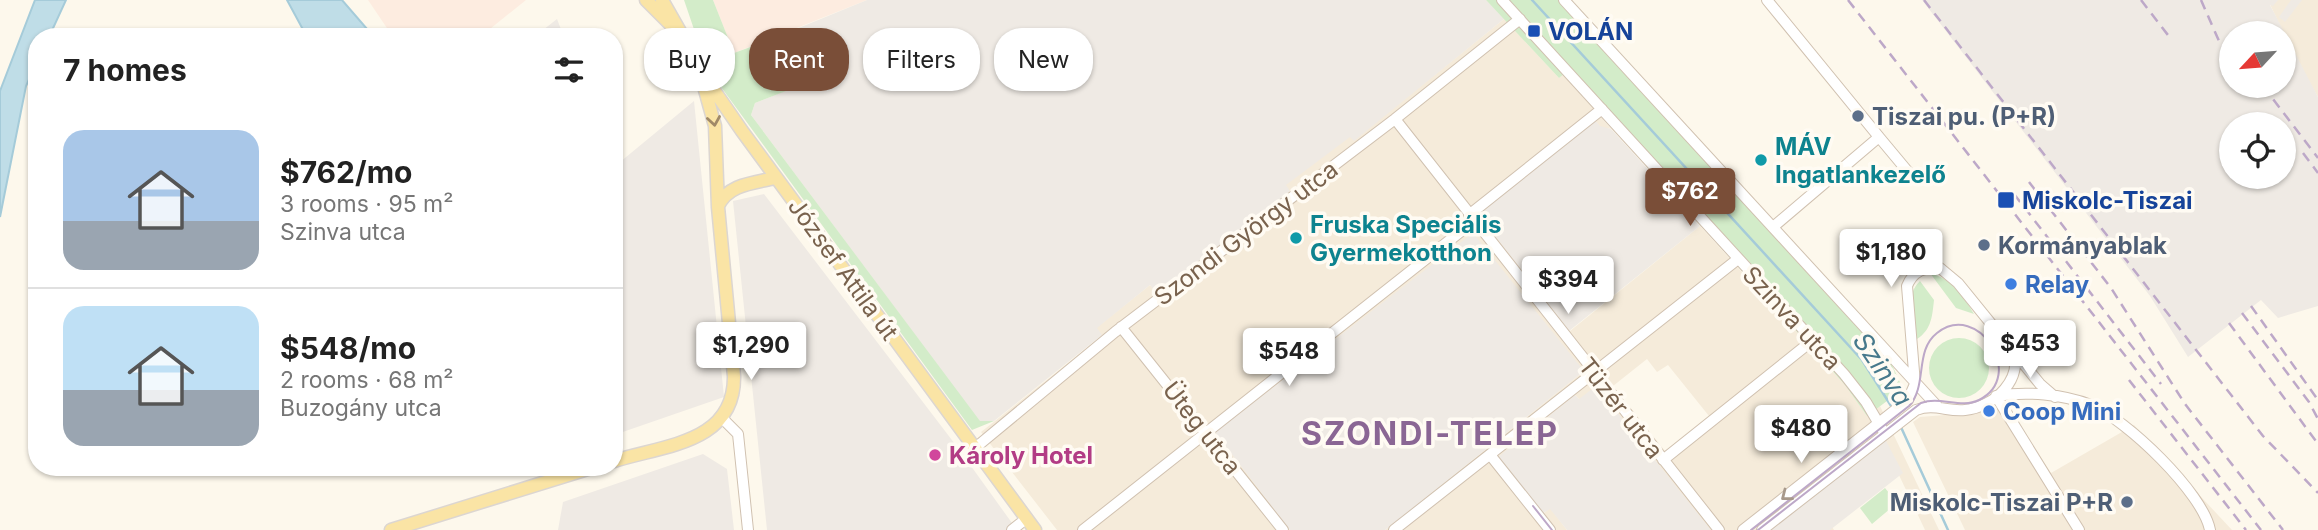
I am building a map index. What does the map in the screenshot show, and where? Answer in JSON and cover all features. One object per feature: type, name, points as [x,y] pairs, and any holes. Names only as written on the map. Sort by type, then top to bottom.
[{"type":"main road","points":[[646,0],[673,28]]},
{"type":"main road","name":"József Attila út","points":[[662,0],[678,28]]},
{"type":"main road","points":[[672,0],[675,23]]},
{"type":"main road","points":[[623,458],[701,435],[723,419],[732,401],[734,376],[718,206],[715,126],[705,91]]},
{"type":"main road","name":"József Attila út","points":[[716,91],[775,178],[1035,530]]},
{"type":"main road","points":[[718,166],[726,180],[737,187]]},
{"type":"main road","points":[[718,206],[723,198],[737,187],[775,178]]},
{"type":"main road","points":[[391,530],[565,476]]},
{"type":"street","name":"Szinva utca","points":[[1502,0],[1853,385],[1885,434]]},
{"type":"street","name":"Szinva utca","points":[[1563,0],[1937,406]]},
{"type":"street","points":[[1767,0],[1914,179]]},
{"type":"street","name":"Szondi György utca","points":[[975,448],[1121,327],[1395,120],[1520,19]]},
{"type":"street","points":[[1083,530],[1206,434],[1602,109]]},
{"type":"street","name":"Tüzér utca","points":[[1395,120],[1718,530]]},
{"type":"street","points":[[1773,228],[1880,137]]},
{"type":"street","points":[[1394,530],[1738,259]]},
{"type":"street","points":[[1743,530],[1908,400],[1916,384],[1906,296],[1910,277],[1920,270],[1933,268],[1946,272],[2040,384],[2055,397]]},
{"type":"street","name":"Üteg utca","points":[[1121,327],[1283,530]]},
{"type":"street","points":[[1663,460],[1813,340]]},
{"type":"street","points":[[1996,396],[2016,373],[2016,358],[2012,348]]},
{"type":"street","points":[[1762,530],[1916,410],[1937,406],[1965,411],[1996,396],[2021,392],[2093,406],[2134,435],[2195,495],[2203,507],[2210,530]]},
{"type":"street","points":[[1996,396],[2078,530]]},
{"type":"street","points":[[723,419],[738,435],[748,530]]},
{"type":"street","points":[[1491,456],[1545,528]]},
{"type":"street","points":[[1012,530],[1027,518]]},
{"type":"shaded area","points":[[368,0],[526,0],[491,28],[387,28]]},
{"type":"shaded area","points":[[713,0],[867,0],[797,28],[749,28],[749,47],[735,53],[735,28],[724,28]]},
{"type":"shaded area","points":[[867,0],[1486,0],[1504,19],[1354,141],[1350,137],[1286,185],[1290,191],[1158,296],[1150,285],[1097,328],[1102,335],[994,421],[980,422],[751,115],[755,103],[785,91],[849,91],[849,28],[799,28]]},
{"type":"shaded area","points":[[1922,0],[2278,0],[2273,6],[2270,5],[2278,21],[2219,21],[2219,98],[2296,98],[2296,55],[2318,97],[2318,306],[2278,318],[2261,300],[2188,357],[2150,296]]},
{"type":"shaded area","points":[[2268,0],[2318,0],[2318,97],[2296,58],[2296,21],[2278,21]]},
{"type":"shaded area","points":[[2291,0],[2302,0],[2286,21],[2279,17]]},
{"type":"shaded area","points":[[557,19],[560,28],[546,28]]},
{"type":"shaded area","points":[[1504,19],[1559,78],[1564,74],[1611,129],[1600,127],[1595,120],[1570,331],[1700,226],[1845,385],[1867,416],[1880,406],[1939,530],[1925,530],[1898,473],[1831,525],[1834,530],[1709,530],[1575,395],[1543,514],[1550,508],[1567,530],[1385,530],[1584,371],[1215,431],[1290,530],[1057,530],[981,432],[1102,336],[1096,328],[1150,285],[1158,295],[1290,192],[1285,185],[1350,136],[1354,140]],"holes":[[[1647,359],[1657,372],[1668,365],[1709,416],[1665,451],[1613,386]]]},
{"type":"shaded area","points":[[694,101],[724,397],[623,432],[623,160]]},
{"type":"shaded area","points":[[1594,119],[1600,126],[1611,129],[1700,226],[1569,331],[1478,214]]},
{"type":"shaded area","points":[[764,194],[958,448],[1017,530],[767,530],[733,201]]},
{"type":"shaded area","points":[[1473,233],[1584,371],[1385,530],[1290,530],[1215,432]]},
{"type":"shaded area","points":[[1596,386],[1709,530],[1567,530],[1550,509],[1542,514],[1497,458],[1575,395],[1579,399]]},
{"type":"shaded area","points":[[2002,399],[2051,473],[2134,425],[2232,530],[1965,530],[1913,422],[1920,417],[1982,412]]},
{"type":"shaded area","points":[[1884,437],[1903,473],[1830,530],[1763,530]]},
{"type":"shaded area","points":[[703,454],[727,469],[734,530],[558,530],[563,502]]},
{"type":"green space","points":[[684,0],[713,0],[724,28],[694,28]]},
{"type":"green space","points":[[1486,0],[1558,0],[1892,365],[1903,389],[1867,416],[1845,385],[1564,74],[1559,78]]},
{"type":"green space","points":[[749,48],[749,91],[786,91],[755,103],[751,115],[980,421],[994,421],[972,430],[724,91],[735,91],[735,53]]},
{"type":"green space","points":[[1930,273],[1944,279],[1956,289],[1974,314],[1956,308]]},
{"type":"green space","points":[[1920,281],[1934,300],[1930,324],[1914,341],[1911,301]]},
{"type":"green space","points":[[1959,338],[1980,347],[1989,368],[1980,389],[1959,398],[1938,389],[1929,368],[1938,347]]},
{"type":"green space","points":[[1885,488],[1897,503],[1872,524],[1860,508]]},
{"type":"water","points":[[35,0],[66,0],[53,28],[28,28],[28,82],[0,217],[0,91]]},
{"type":"water","points":[[287,0],[342,0],[366,28],[302,28]]},
{"type":"waterway","name":"Szinva","points":[[1532,0],[1862,360],[1893,409]]},
{"type":"waterway","name":"Szinva","points":[[1900,425],[1948,530]]},
{"type":"tram line","points":[[1751,530],[1909,406],[1918,388],[1926,349],[1937,333],[1953,325],[1968,326],[1981,333],[1998,360],[1998,375],[1993,389],[1972,402],[1921,403],[1758,530]]},
{"type":"tram line","points":[[1533,506],[1552,530]]},
{"type":"railway","points":[[1848,0],[2261,530]]},
{"type":"railway","points":[[1924,0],[2263,436],[2318,493]]},
{"type":"railway","points":[[2141,0],[2171,39]]},
{"type":"railway","points":[[2201,0],[2219,41]]},
{"type":"railway","points":[[2272,98],[2318,158]]},
{"type":"railway","points":[[2303,153],[2318,173]]},
{"type":"railway","points":[[2029,182],[2111,288],[2185,404],[2283,530]]},
{"type":"railway","points":[[2014,194],[2161,384]]},
{"type":"railway","points":[[2251,306],[2318,400]]},
{"type":"railway","points":[[2242,313],[2309,402],[2318,419]]},
{"type":"railway","points":[[2229,323],[2318,444]]},
{"type":"railway","points":[[2129,380],[2246,530]]},
{"type":"place","name":"VOLÁN","points":[[1534,31]]},
{"type":"place","name":"Tiszai pu. (P+R)","points":[[1858,116]]},
{"type":"place","name":"MÁV Ingatlankezelő","points":[[1761,160]]},
{"type":"place","name":"Miskolc-Tiszai","points":[[2006,200]]},
{"type":"place","name":"Fruska Speciális Gyermekotthon","points":[[1296,238]]},
{"type":"place","name":"Kormányablak","points":[[1984,245]]},
{"type":"place","name":"Relay","points":[[2011,284]]},
{"type":"place","name":"Coop Mini","points":[[1989,411]]},
{"type":"place","name":"Károly Hotel","points":[[935,455]]},
{"type":"place","name":"Miskolc-Tiszai P+R","points":[[2127,502]]},
{"type":"district","name":"SZONDI-TELEP","points":[[1430,433]]}]
